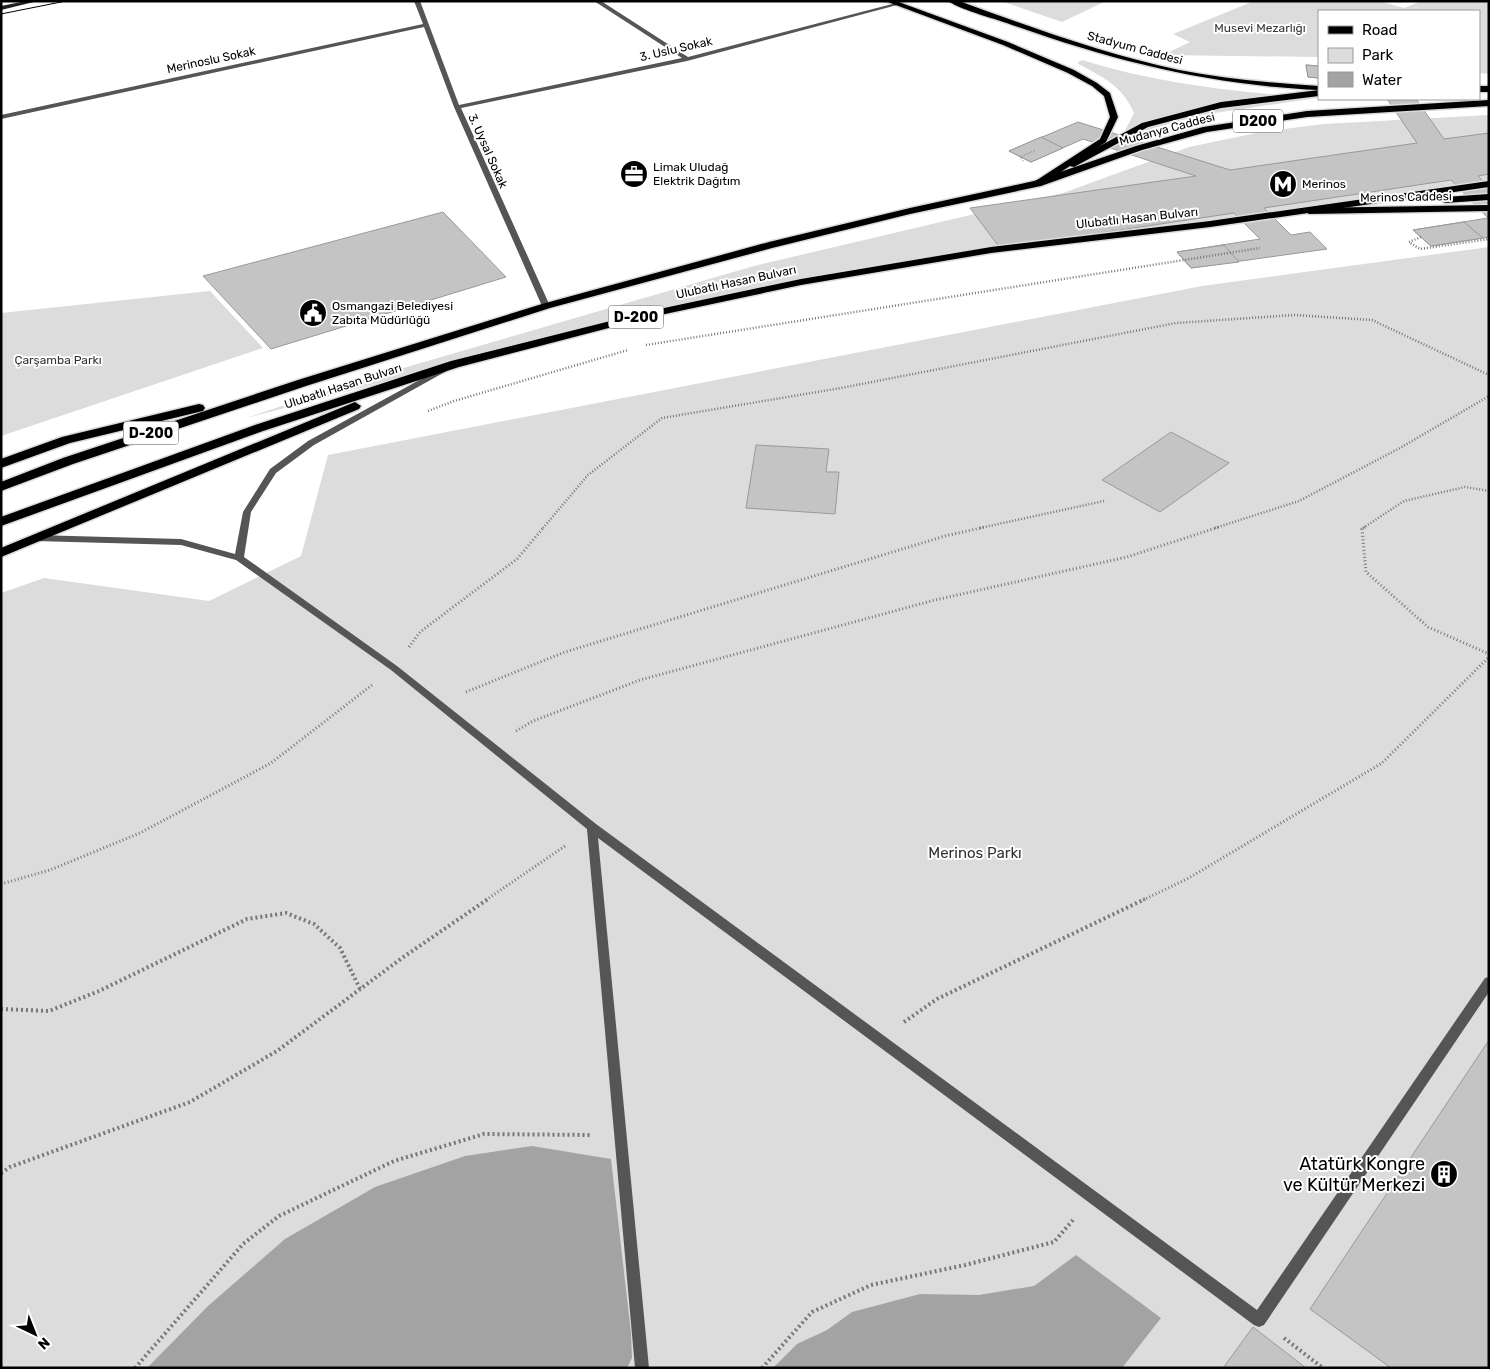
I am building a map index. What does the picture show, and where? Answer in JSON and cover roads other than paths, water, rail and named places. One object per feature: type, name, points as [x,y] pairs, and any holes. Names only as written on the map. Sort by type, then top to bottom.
[{"type":"highway","points":[[1037,184],[1145,124],[1221,105],[1318,93]]},
{"type":"highway","name":"Mudanya Caddesi","points":[[1037,184],[1139,148],[1206,128],[1307,114],[1489,103]]},
{"type":"highway","name":"Ulubatlı Hasan Bulvarı","points":[[1,487],[68,461],[302,383],[546,306],[769,245],[910,210],[1037,184]]},
{"type":"highway","points":[[1294,211],[1489,184]]},
{"type":"highway","points":[[1294,211],[1489,196]]},
{"type":"highway","name":"Ulubatlı Hasan Bulvarı","points":[[1,522],[259,428],[454,364],[650,314],[801,282],[991,250],[1210,224],[1294,211]]},
{"type":"highway","points":[[1,553],[454,364]]},
{"type":"highway","points":[[1,464],[66,440],[302,383]]},
{"type":"main road","points":[[1,8],[35,1]]},
{"type":"main road","points":[[888,1],[1058,65],[1087,79],[1108,95],[1114,117],[1103,140],[1037,184]]},
{"type":"main road","name":"Stadyum Caddesi","points":[[951,1],[1099,51],[1162,68],[1226,80],[1318,88]]},
{"type":"main road","name":"Merinos Caddesi","points":[[1294,211],[1489,208]]},
{"type":"street","name":"3. Uysal Sokak","points":[[417,1],[457,107],[546,306]]},
{"type":"street","points":[[597,1],[686,59]]},
{"type":"street","name":"3. Uslu Sokak","points":[[457,107],[686,59],[898,4]]},
{"type":"street","name":"Merinoslu Sokak","points":[[1,116],[426,25]]},
{"type":"street","points":[[239,558],[247,512],[273,471],[311,443],[454,364]]},
{"type":"street","points":[[35,538],[181,542],[239,558],[394,668],[592,828],[1259,1320],[1489,982]]},
{"type":"street","points":[[592,828],[642,1368]]},
{"type":"water","points":[[532,1146],[611,1159],[631,1333],[632,1358],[627,1368],[147,1368],[208,1306],[285,1239],[375,1187],[465,1156]]},
{"type":"water","points":[[1076,1255],[1161,1318],[1122,1368],[773,1368],[797,1344],[827,1330],[852,1312],[920,1294],[979,1295],[1034,1286]]},
{"type":"tram line","points":[[1,14],[66,1]]},
{"type":"place","name":"Limak Uludağ Elektrik Dağıtım","points":[[634,174]]},
{"type":"place","name":"Merinos","points":[[1283,184]]},
{"type":"place","name":"Osmangazi Belediyesi Zabıta Müdürlüğü","points":[[313,313]]},
{"type":"place","name":"Atatürk Kongre ve Kültür Merkezi","points":[[1444,1174]]},
{"type":"park label","name":"Musevi Mezarlığı","points":[[1260,28]]},
{"type":"park label","name":"Çarşamba Parkı","points":[[58,360]]},
{"type":"park label","name":"Merinos Parkı","points":[[975,853]]}]
